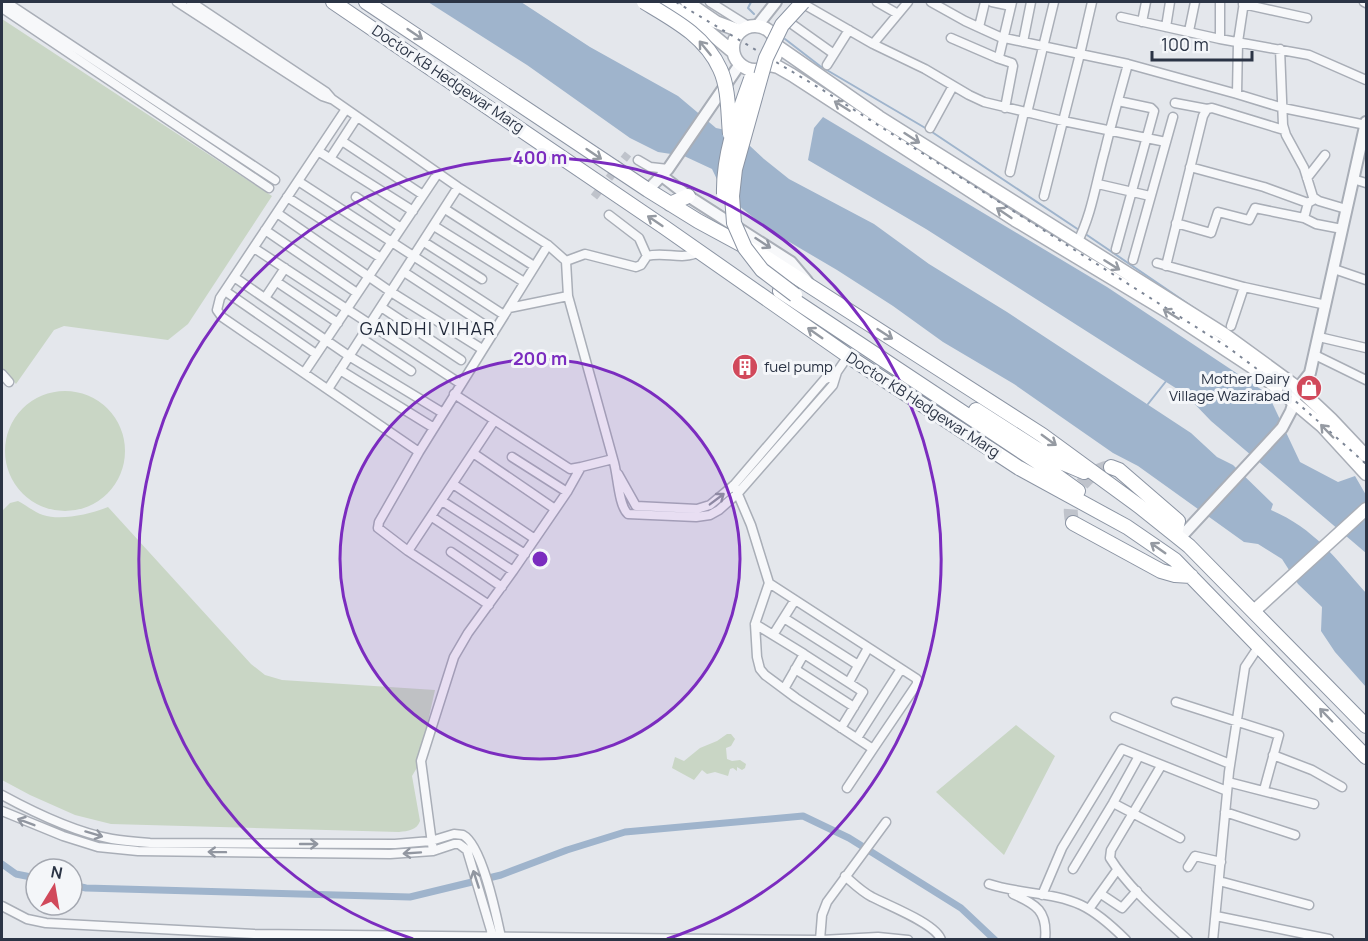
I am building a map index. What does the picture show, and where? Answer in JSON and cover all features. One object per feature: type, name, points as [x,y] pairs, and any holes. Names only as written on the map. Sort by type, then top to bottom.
[{"type":"highway","name":"Doctor KB Hedgewar Marg","points":[[333,2],[848,356],[1019,468],[1128,527],[1175,561],[1366,757]]},
{"type":"highway","name":"Doctor KB Hedgewar Marg","points":[[366,2],[648,190],[698,221],[768,259],[852,312],[1042,435],[1106,481],[1177,536],[1260,606],[1366,726]]},
{"type":"highway","points":[[644,2],[692,32],[708,50],[721,71],[727,102],[730,142]]},
{"type":"highway","points":[[791,2],[776,19],[759,52],[730,142],[723,181],[725,217],[730,236],[739,253],[751,268],[778,290],[1025,448],[1106,481]]},
{"type":"highway","points":[[807,3],[782,25],[766,58],[733,183],[734,223],[753,260],[762,270],[795,295],[1025,448],[1128,527]]},
{"type":"highway","points":[[670,204],[688,196]]},
{"type":"highway","points":[[767,299],[766,286],[770,280],[780,277],[830,308],[852,312]]},
{"type":"highway","points":[[1111,467],[1119,470],[1178,521],[1177,536]]},
{"type":"highway","points":[[1073,523],[1161,571],[1191,576]]},
{"type":"main road","points":[[666,2],[703,27],[733,52],[740,64],[752,70],[761,70],[774,59],[776,44],[772,34],[765,28],[748,28],[716,22],[687,2]]},
{"type":"main road","points":[[733,52],[735,37],[748,28]]},
{"type":"main road","points":[[776,44],[879,117],[1081,236],[1224,334],[1298,388],[1366,456]]},
{"type":"main road","points":[[769,65],[792,75],[1015,220],[1252,367],[1322,426],[1366,476]]},
{"type":"main road","points":[[1260,606],[1363,510]]},
{"type":"street","points":[[6,2],[275,180]]},
{"type":"street","points":[[177,2],[322,96],[332,99]]},
{"type":"street","points":[[191,2],[326,92],[346,110],[459,188],[548,245],[566,261],[568,296],[618,474],[623,508],[628,514],[696,518],[719,510],[833,385],[837,372],[848,356]]},
{"type":"street","points":[[710,2],[748,28],[776,2]]},
{"type":"street","points":[[877,2],[898,14]]},
{"type":"street","points":[[873,44],[908,2]]},
{"type":"street","points":[[931,2],[1004,38],[1128,64],[1282,108],[1366,124],[1315,356],[1308,377],[1298,388],[1281,428],[1194,524],[1177,536]]},
{"type":"street","points":[[980,27],[985,2]]},
{"type":"street","points":[[992,2],[1011,4],[1000,55],[997,58]]},
{"type":"street","points":[[1023,42],[1031,2]]},
{"type":"street","points":[[1010,172],[1054,2]]},
{"type":"street","points":[[1044,196],[1092,2]]},
{"type":"street","points":[[1142,22],[1146,2]]},
{"type":"street","points":[[1166,27],[1170,2]]},
{"type":"street","points":[[1189,32],[1195,2]]},
{"type":"street","points":[[1220,2],[1220,39]]},
{"type":"street","points":[[776,44],[789,22],[807,3],[873,44],[925,69],[984,102],[1166,142]]},
{"type":"street","points":[[1237,94],[1238,42],[1244,3],[1262,4],[1307,18]]},
{"type":"street","points":[[2,8],[269,188]]},
{"type":"street","points":[[1121,16],[1220,39],[1309,55],[1366,80]]},
{"type":"street","points":[[789,22],[834,54]]},
{"type":"street","points":[[827,65],[849,30]]},
{"type":"street","points":[[951,38],[1012,63],[1005,108]]},
{"type":"street","points":[[1280,49],[1284,130],[1307,178],[1312,201],[1304,218]]},
{"type":"street","points":[[648,190],[665,173],[740,64]]},
{"type":"street","points":[[1081,236],[1098,184],[1128,64]]},
{"type":"street","points":[[930,128],[953,86]]},
{"type":"street","points":[[1116,249],[1154,113],[1153,109],[1118,101]]},
{"type":"street","points":[[1175,103],[1207,110],[1212,108],[1284,130]]},
{"type":"street","points":[[346,110],[234,277],[217,304],[217,310],[222,317],[419,452]]},
{"type":"street","points":[[1207,110],[1176,223],[1161,264],[1244,287],[1326,305]]},
{"type":"street","points":[[331,157],[357,117]]},
{"type":"street","points":[[1132,260],[1173,117]]},
{"type":"street","points":[[342,141],[423,195]]},
{"type":"street","points":[[318,151],[331,157],[412,211]]},
{"type":"street","points":[[1307,178],[1325,155]]},
{"type":"street","points":[[638,160],[665,173],[688,196],[792,262],[811,286]]},
{"type":"street","points":[[1190,167],[1346,209]]},
{"type":"street","points":[[304,373],[438,173]]},
{"type":"street","points":[[1353,179],[1366,183]]},
{"type":"street","points":[[298,181],[414,257],[506,311],[568,296]]},
{"type":"street","points":[[1098,184],[1150,196]]},
{"type":"street","points":[[328,389],[459,188]]},
{"type":"street","points":[[287,197],[381,258]]},
{"type":"street","points":[[356,197],[401,228]]},
{"type":"street","points":[[1176,223],[1211,232],[1218,213],[1249,220],[1255,208],[1342,229]]},
{"type":"street","points":[[445,209],[534,266]]},
{"type":"street","points":[[277,213],[368,277],[482,349]]},
{"type":"street","points":[[609,214],[639,238],[647,256]]},
{"type":"street","points":[[434,226],[524,282]]},
{"type":"street","points":[[266,230],[357,293]]},
{"type":"street","points":[[424,242],[482,279]]},
{"type":"street","points":[[489,605],[408,551],[380,530],[378,525],[442,413],[548,245]]},
{"type":"street","points":[[254,248],[461,384]]},
{"type":"street","points":[[566,261],[585,254],[636,267],[641,265],[647,256],[662,254],[690,256],[699,252]]},
{"type":"street","points":[[265,298],[285,268]]},
{"type":"street","points":[[1334,269],[1366,280]]},
{"type":"street","points":[[404,272],[494,331]]},
{"type":"street","points":[[234,277],[349,356],[442,413]]},
{"type":"street","points":[[276,282],[338,322]]},
{"type":"street","points":[[1231,326],[1244,287]]},
{"type":"street","points":[[225,291],[316,354]]},
{"type":"street","points":[[381,307],[461,360]]},
{"type":"street","points":[[1319,337],[1366,348]]},
{"type":"street","points":[[361,338],[411,370]]},
{"type":"street","points":[[1315,356],[1366,380]]},
{"type":"street","points":[[340,370],[434,428]]},
{"type":"street","points":[[2,374],[9,382]]},
{"type":"street","points":[[454,394],[570,469],[614,459]]},
{"type":"street","points":[[408,551],[494,421]]},
{"type":"street","points":[[473,453],[555,509]]},
{"type":"street","points":[[512,457],[567,492]]},
{"type":"street","points":[[433,851],[421,774],[423,749],[454,657],[468,633],[567,492],[581,467]]},
{"type":"street","points":[[453,483],[535,538]]},
{"type":"street","points":[[736,489],[754,534],[769,583],[755,624],[760,669],[784,689],[873,749]]},
{"type":"street","points":[[442,501],[525,554]]},
{"type":"street","points":[[432,517],[513,571]]},
{"type":"street","points":[[451,552],[502,587]]},
{"type":"street","points":[[769,583],[917,679],[917,684],[847,788]]},
{"type":"street","points":[[773,634],[795,600]]},
{"type":"street","points":[[784,618],[858,665]]},
{"type":"street","points":[[755,624],[863,692],[841,728]]},
{"type":"street","points":[[1213,939],[1227,787],[1236,722],[1245,667],[1259,646]]},
{"type":"street","points":[[849,682],[868,648]]},
{"type":"street","points":[[784,689],[804,654]]},
{"type":"street","points":[[795,669],[854,707]]},
{"type":"street","points":[[857,738],[901,669]]},
{"type":"street","points":[[1176,702],[1279,735],[1264,790]]},
{"type":"street","points":[[1115,717],[1230,764]]},
{"type":"street","points":[[1042,895],[1062,848],[1119,752],[1124,749],[1161,766],[1227,787],[1264,790],[1314,804]]},
{"type":"street","points":[[1274,755],[1312,770],[1342,787]]},
{"type":"street","points":[[1073,869],[1139,756]]},
{"type":"street","points":[[1161,766],[1109,854],[1117,870],[1146,902],[1188,939]]},
{"type":"street","points":[[2,795],[28,810],[111,839],[150,843],[395,844],[431,841],[458,834],[466,836],[487,900]]},
{"type":"street","points":[[1113,803],[1180,838]]},
{"type":"street","points":[[2,811],[14,818],[98,847],[138,852],[390,854],[433,851],[459,844],[479,858],[497,938]]},
{"type":"street","points":[[1225,812],[1295,835]]},
{"type":"street","points":[[820,939],[824,908],[886,822]]},
{"type":"street","points":[[1188,867],[1195,856],[1221,862]]},
{"type":"street","points":[[1089,909],[1117,870]]},
{"type":"street","points":[[847,875],[871,897],[908,914],[937,932],[941,939]]},
{"type":"street","points":[[1219,881],[1309,905]]},
{"type":"street","points":[[989,884],[1065,899],[1089,909],[1126,939]]},
{"type":"street","points":[[1006,888],[1035,905],[1044,920],[1045,939]]},
{"type":"street","points":[[1101,894],[1122,908],[1137,891]]},
{"type":"street","points":[[2,906],[27,918],[46,923],[254,937],[820,939],[878,937],[908,939]]},
{"type":"street","points":[[1216,916],[1329,939]]},
{"type":"green space","points":[[2,19],[272,196],[188,324],[168,340],[64,326],[54,330],[16,384],[2,368]]},
{"type":"green space","points":[[65,391],[88,395],[108,408],[121,428],[125,451],[121,474],[108,494],[88,507],[65,511],[42,507],[22,494],[9,474],[5,451],[9,428],[22,408],[42,395]]},
{"type":"green space","points":[[18,501],[50,517],[85,514],[108,507],[251,664],[265,675],[282,680],[435,690],[418,766],[412,776],[420,821],[417,826],[399,832],[111,824],[75,815],[2,780],[2,511],[10,503]]},
{"type":"green space","points":[[1016,725],[1055,756],[1004,855],[936,792]]},
{"type":"green space","points":[[731,734],[735,739],[731,746],[726,748],[727,759],[740,760],[746,764],[742,770],[737,767],[737,771],[730,769],[728,776],[715,772],[707,774],[702,770],[694,780],[672,768],[675,757],[684,761],[700,748]]},
{"type":"water","points":[[428,2],[521,2],[590,47],[678,96],[716,128],[735,132],[789,179],[874,224],[929,264],[1007,312],[1191,433],[1217,457],[1233,465],[1273,504],[1271,510],[1312,535],[1366,593],[1366,687],[1335,652],[1321,631],[1322,607],[1298,584],[1282,559],[1258,544],[1244,542],[1138,466],[1113,453],[1014,384],[943,342],[837,270],[769,230],[724,194],[712,169],[684,156],[658,152],[630,138],[527,65]]},
{"type":"water","points":[[823,117],[1107,287],[1268,394],[1300,462],[1338,482],[1355,476],[1366,495],[1366,553],[1211,421],[1185,394],[926,229],[808,160],[814,128]]},
{"type":"waterway","points":[[751,2],[748,8],[754,14]]},
{"type":"waterway","points":[[785,39],[820,66],[927,129]]},
{"type":"waterway","points":[[932,132],[1079,230]]},
{"type":"waterway","points":[[1084,233],[1203,314]]},
{"type":"waterway","points":[[1148,404],[1167,380]]},
{"type":"waterway","points":[[84,888],[410,897],[501,875],[567,850],[625,832],[803,816],[849,838],[961,908],[995,940]]},
{"type":"waterway","points":[[2,864],[16,874],[24,876]]},
{"type":"tunnel","points":[[594,197],[628,154]]},
{"type":"tunnel","points":[[1073,523],[1071,505],[1080,487],[1094,473],[1111,467]]},
{"type":"railway","points":[[676,2],[826,92],[1229,348],[1273,381],[1366,464]]},
{"type":"place","name":"fuel pump","points":[[745,367]]},
{"type":"place","name":"Mother Dairy Village Wazirabad","points":[[1309,388]]},
{"type":"district","name":"GANDHI VIHAR","points":[[428,329]]}]
